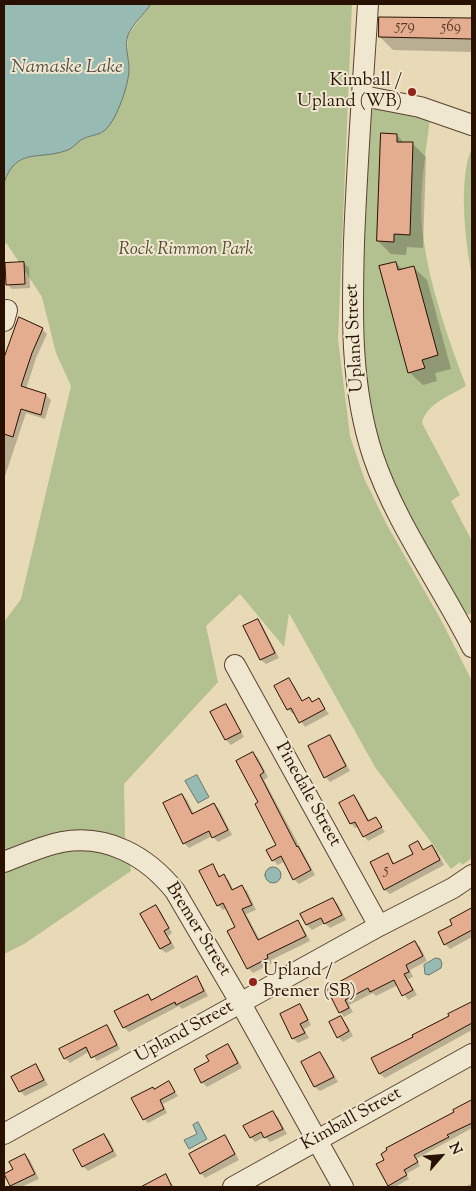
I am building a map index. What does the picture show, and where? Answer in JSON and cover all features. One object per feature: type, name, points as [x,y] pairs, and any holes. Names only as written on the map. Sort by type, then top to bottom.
[{"type":"street","name":"Upland Street","points":[[368,4],[356,170],[352,313],[354,362],[358,394],[373,456],[388,493],[398,515],[472,647]]},
{"type":"street","points":[[362,96],[420,107],[472,125]]},
{"type":"street","name":"Pinedale Street","points":[[235,665],[379,926]]},
{"type":"street","name":"Bremer Street","points":[[4,862],[63,842],[95,842],[127,850],[154,868],[175,891],[240,1002],[343,1187]]},
{"type":"street","name":"Upland Street","points":[[4,1134],[379,926],[454,888],[472,875]]},
{"type":"street","name":"Kimball Street","points":[[232,1187],[472,1054]]},
{"type":"green space","name":"Rock Rimmon Park","points":[[151,4],[352,4],[338,339],[350,436],[364,478],[387,525],[441,620],[472,681],[472,858],[462,865],[460,862],[451,869],[375,767],[289,613],[284,647],[240,594],[206,626],[218,682],[124,784],[125,836],[131,871],[24,944],[4,954],[4,622],[21,599],[71,386],[56,353],[42,297],[7,244],[4,243],[4,183],[11,166],[22,159],[68,149],[83,139],[102,133],[129,68],[127,54],[128,35]]},
{"type":"green space","points":[[374,108],[430,119],[421,207],[423,236],[435,294],[466,386],[428,410],[422,423],[460,495],[451,501],[472,541],[472,613],[465,615],[405,516],[372,437],[356,329],[371,110]]},
{"type":"green space","points":[[472,148],[472,275],[465,228],[464,192],[465,176]]},
{"type":"water","name":"Namaske Lake","points":[[4,4],[151,4],[132,27],[128,35],[129,69],[127,83],[118,110],[106,129],[102,133],[83,139],[70,149],[59,153],[23,159],[15,163],[4,183]]},
{"type":"water","points":[[197,775],[209,797],[198,803],[185,781]]},
{"type":"water","points":[[273,867],[281,875],[273,883],[265,875]]},
{"type":"water","points":[[436,958],[440,959],[442,963],[441,968],[429,975],[425,974],[424,965]]},
{"type":"water","points":[[198,1122],[207,1139],[189,1149],[184,1140],[197,1134],[193,1125]]},
{"type":"building","points":[[379,17],[472,18],[472,39],[379,37]]},
{"type":"building","points":[[381,133],[397,134],[397,142],[413,142],[410,235],[394,234],[394,242],[377,241]]},
{"type":"building","points":[[24,262],[25,284],[6,285],[5,263]]},
{"type":"building","points":[[396,262],[398,270],[414,266],[438,355],[422,360],[425,368],[408,373],[379,266]]},
{"type":"building","points":[[19,317],[43,328],[21,386],[46,394],[41,415],[21,409],[13,437],[4,434],[4,358]]},
{"type":"building","points":[[258,619],[275,653],[260,660],[243,626]]},
{"type":"building","points":[[289,678],[302,701],[309,697],[312,702],[319,698],[325,709],[299,723],[291,708],[287,710],[274,686]]},
{"type":"building","points":[[226,704],[241,732],[225,740],[210,712]]},
{"type":"building","points":[[330,735],[346,766],[324,778],[308,746]]},
{"type":"building","points":[[253,752],[264,772],[260,775],[311,870],[293,880],[281,856],[272,861],[266,850],[276,845],[255,804],[258,802],[236,761]]},
{"type":"building","points":[[182,794],[192,814],[214,803],[228,830],[212,838],[209,831],[183,844],[163,803]]},
{"type":"building","points":[[354,795],[368,821],[376,817],[382,827],[363,837],[355,822],[350,824],[339,803]]},
{"type":"building","points":[[418,841],[423,850],[432,845],[440,860],[384,890],[370,862],[388,853],[393,864],[413,854],[409,846]]},
{"type":"building","points":[[213,864],[219,877],[224,874],[232,890],[242,885],[252,905],[242,909],[258,940],[298,920],[306,936],[267,955],[268,958],[247,969],[227,931],[235,927],[223,903],[217,906],[199,871]]},
{"type":"building","points":[[333,898],[342,915],[324,924],[321,918],[306,925],[300,914]]},
{"type":"building","points":[[156,905],[169,928],[164,931],[171,943],[160,949],[140,914]]},
{"type":"building","points":[[472,908],[472,930],[444,945],[438,932],[452,925],[450,920]]},
{"type":"building","points":[[415,941],[423,956],[406,965],[409,972],[404,974],[413,990],[402,996],[394,980],[370,992],[368,988],[345,1000],[349,1008],[339,1013],[327,989]]},
{"type":"building","points":[[197,976],[204,991],[176,1005],[175,1002],[123,1028],[114,1011],[148,994],[151,1000]]},
{"type":"building","points":[[472,1002],[472,1023],[379,1074],[371,1058],[413,1037],[412,1035]]},
{"type":"building","points":[[300,1004],[308,1020],[300,1024],[305,1033],[292,1039],[280,1014]]},
{"type":"building","points":[[341,1016],[349,1031],[337,1038],[329,1022]]},
{"type":"building","points":[[107,1025],[117,1045],[91,1058],[86,1047],[64,1059],[59,1049]]},
{"type":"building","points":[[228,1044],[238,1063],[201,1083],[194,1069],[209,1061],[206,1056]]},
{"type":"building","points":[[320,1052],[334,1077],[314,1087],[301,1062]]},
{"type":"building","points":[[36,1064],[44,1080],[19,1092],[11,1077]]},
{"type":"building","points":[[169,1081],[175,1092],[160,1100],[164,1109],[143,1120],[131,1098]]},
{"type":"building","points":[[472,1100],[472,1123],[447,1135],[449,1137],[414,1155],[418,1162],[404,1170],[407,1175],[388,1186],[376,1164],[384,1160],[381,1154],[387,1150],[386,1148],[454,1112],[453,1110]]},
{"type":"building","points":[[273,1111],[283,1129],[264,1138],[261,1132],[250,1138],[243,1126]]},
{"type":"building","points":[[104,1134],[113,1151],[82,1167],[73,1150]]},
{"type":"building","points":[[225,1135],[235,1154],[200,1174],[189,1154]]},
{"type":"building","points":[[25,1154],[35,1174],[10,1186],[4,1174],[13,1169],[9,1162]]},
{"type":"building","points":[[166,1174],[172,1187],[141,1187]]},
{"type":"place","name":"Kimball / Upland (WB)","points":[[412,92]]},
{"type":"place","name":"Upland / Bremer (SB)","points":[[253,982]]}]
